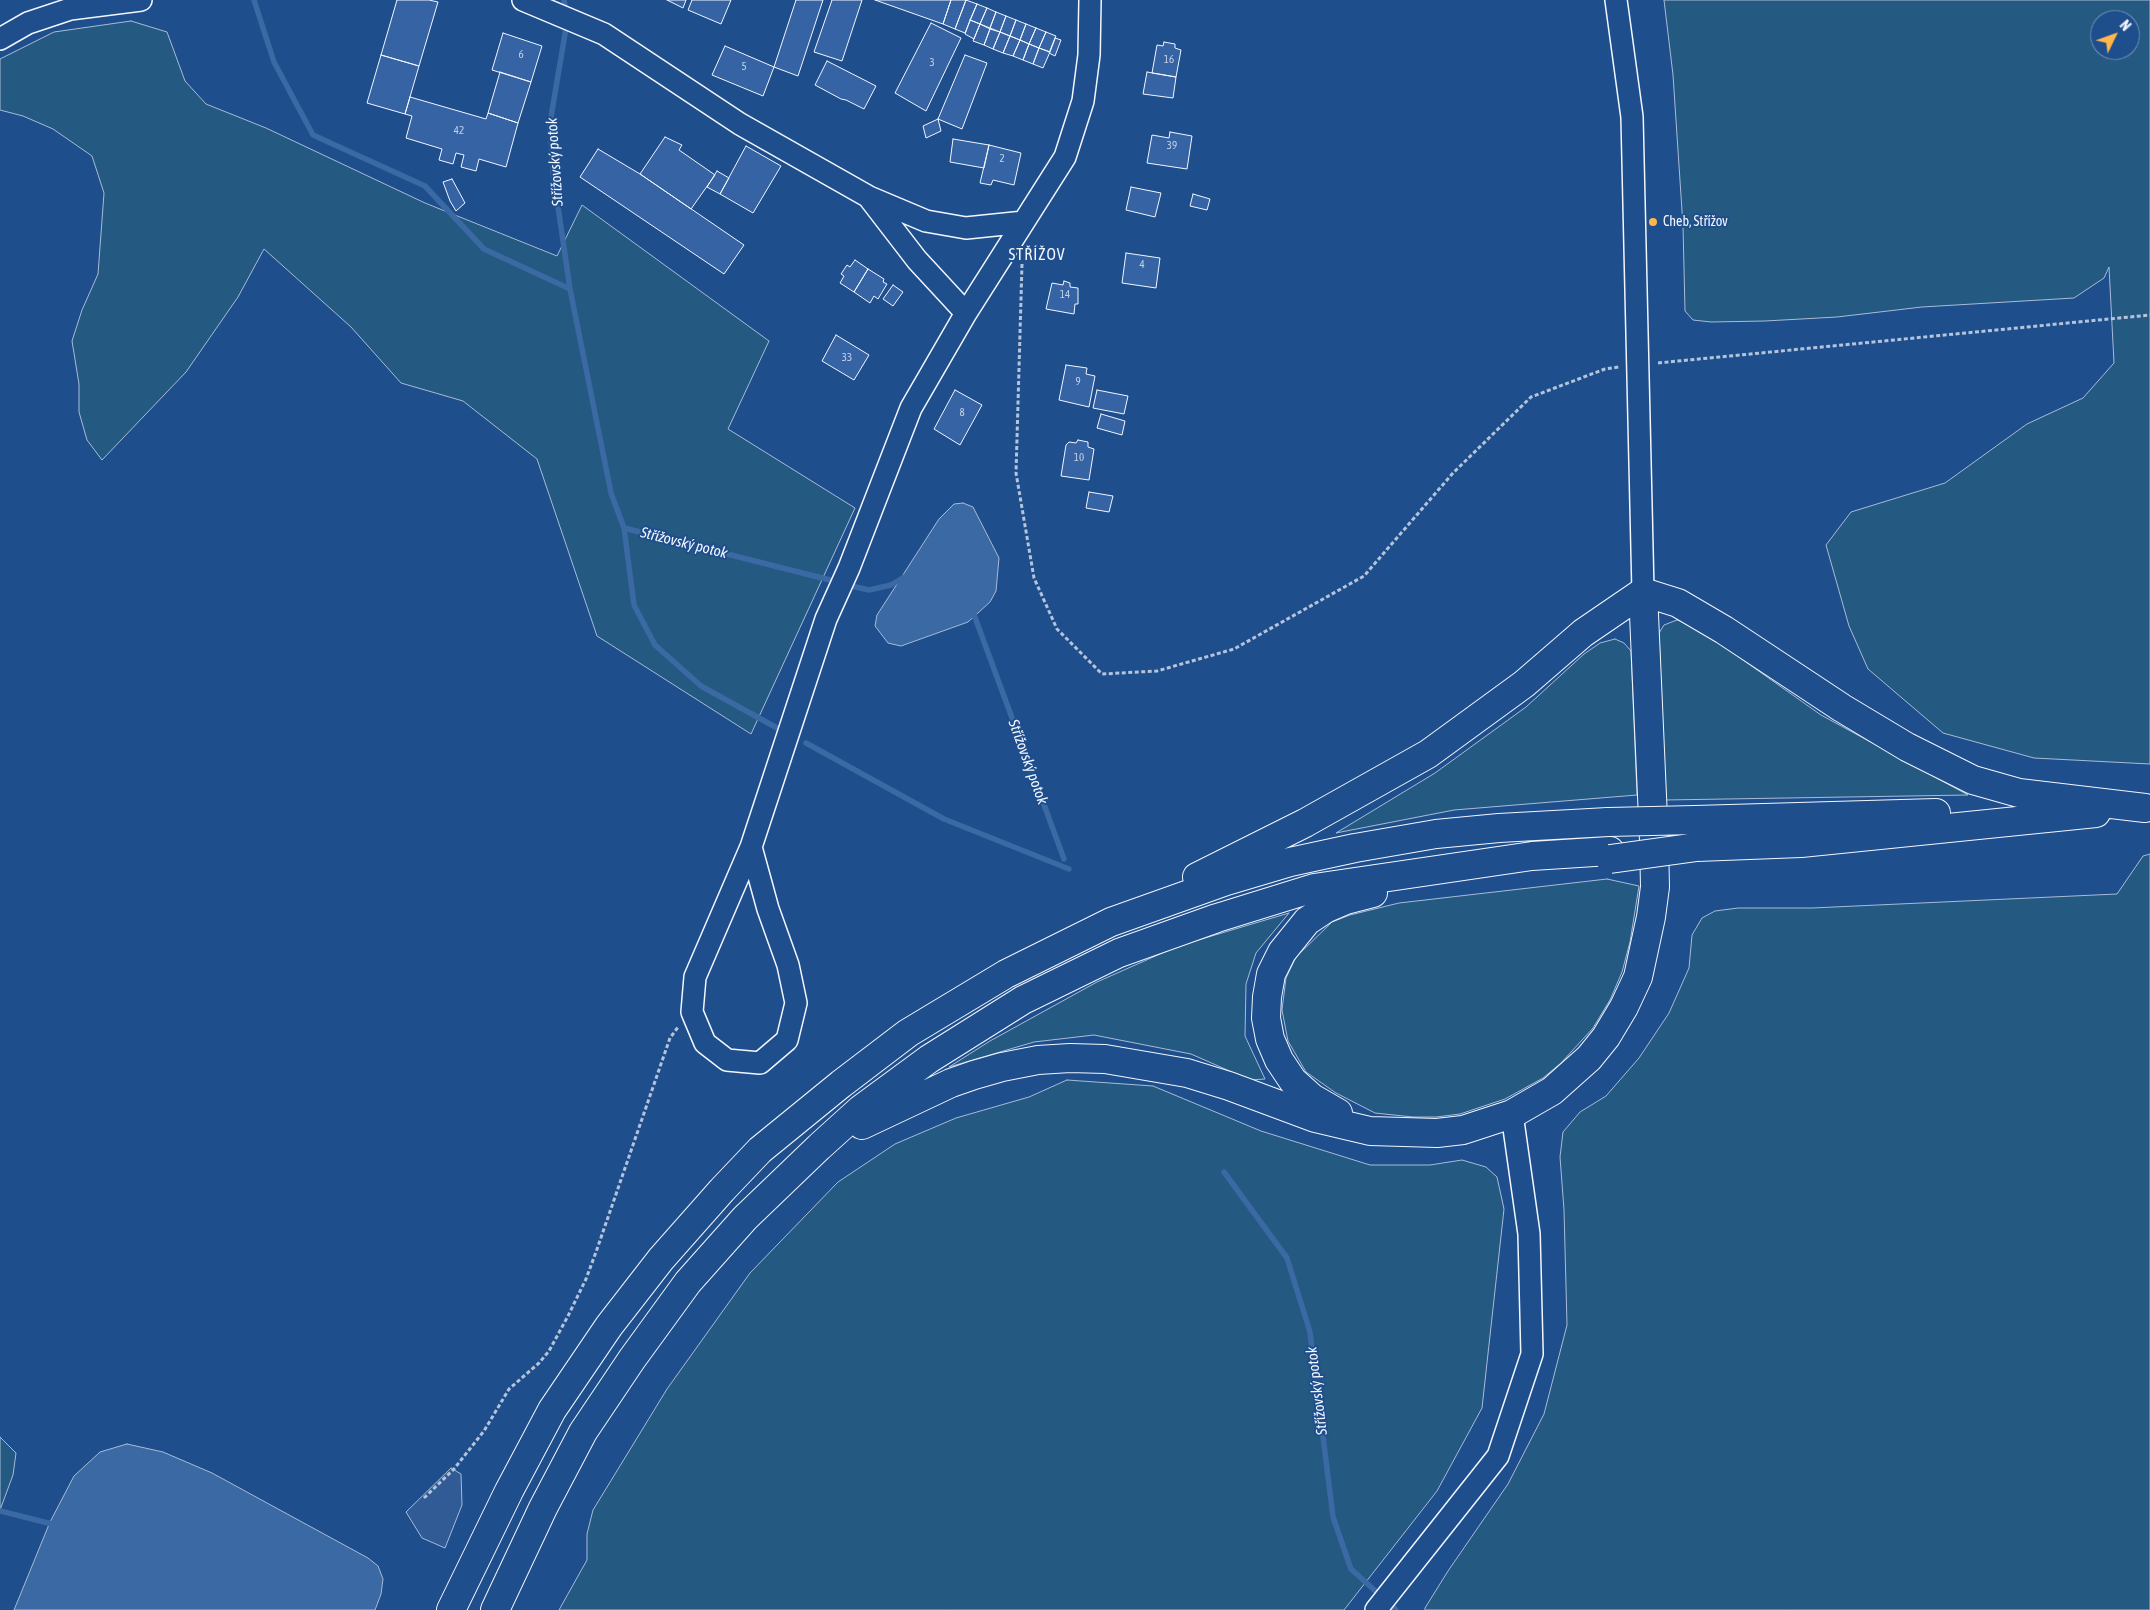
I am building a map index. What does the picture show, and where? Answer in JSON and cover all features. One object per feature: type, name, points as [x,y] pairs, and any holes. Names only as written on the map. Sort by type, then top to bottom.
[{"type":"highway","points":[[1643,592],[1678,603],[1724,630],[1842,708],[1907,747],[1973,780],[2019,793],[2145,808]]},
{"type":"highway","points":[[452,1608],[552,1410],[581,1366],[661,1258],[735,1176],[775,1138],[908,1033],[1006,974],[1305,824],[1428,754],[1524,684],[1583,633],[1643,592]]},
{"type":"highway","points":[[819,1147],[886,1112],[951,1083],[1002,1067],[1038,1060],[1070,1058],[1105,1059],[1186,1074],[1229,1086],[1333,1122],[1370,1131],[1437,1133],[1463,1130],[1512,1114],[1552,1091],[1572,1075],[1606,1037],[1624,1007],[1638,977],[1646,946],[1651,917],[1654,878],[1643,592]]},
{"type":"highway","points":[[1111,922],[1226,881],[1290,862],[1355,848],[1445,833],[1608,822],[2145,808]]},
{"type":"highway","points":[[1412,1133],[1342,1115],[1312,1098],[1293,1082],[1279,1060],[1270,1039],[1266,1018],[1271,974],[1290,940],[1307,921],[1325,909],[1346,900],[1374,893],[1610,855],[1697,847],[1801,843],[2145,808]]},
{"type":"highway","points":[[495,1610],[539,1516],[583,1432],[632,1359],[688,1282],[745,1218],[819,1147],[861,1109],[929,1059],[1023,1000],[1119,953],[1217,918],[1314,888],[1532,856],[1610,855]]},
{"type":"street","points":[[0,39],[28,23],[70,9],[140,0]]},
{"type":"street","points":[[523,0],[604,34],[740,124],[869,197],[926,221],[966,228],[1024,222]]},
{"type":"street","points":[[751,847],[768,909],[788,966],[796,1003],[787,1040],[760,1063],[727,1060],[705,1043],[692,1012],[695,977],[751,847],[826,619],[849,568],[911,408],[966,313],[1065,157],[1083,101],[1089,55],[1090,0]]},
{"type":"street","points":[[1616,0],[1632,117],[1643,592]]},
{"type":"street","points":[[869,197],[917,260],[966,313]]},
{"type":"street","points":[[1376,1610],[1498,1456],[1532,1354],[1529,1234],[1512,1114]]},
{"type":"path","points":[[1022,261],[1016,473],[1034,578],[1057,629],[1102,674],[1157,671],[1234,649],[1364,576],[1454,473],[1531,398],[1604,369],[2150,315]]},
{"type":"path","points":[[424,1498],[454,1469],[484,1430],[509,1389],[539,1363],[556,1337],[586,1279],[670,1038],[692,1012]]},
{"type":"shaded area","points":[[1664,0],[2150,0],[2150,764],[2034,758],[1943,733],[1868,669],[1849,626],[1826,545],[1851,512],[1945,483],[2027,424],[2083,398],[2114,363],[2109,267],[2104,278],[2074,298],[1922,307],[1837,317],[1711,322],[1693,320],[1685,311],[1683,226],[1673,75]]},
{"type":"shaded area","points":[[131,21],[167,32],[185,81],[206,104],[266,128],[425,203],[557,256],[582,205],[769,341],[728,429],[855,508],[751,734],[597,636],[537,459],[463,401],[401,383],[351,327],[264,249],[238,297],[186,372],[102,460],[87,440],[79,412],[79,384],[72,341],[82,310],[98,274],[104,193],[92,156],[53,129],[23,116],[0,110],[0,59],[54,32]]},
{"type":"shaded area","points":[[963,503],[973,507],[999,558],[996,591],[990,602],[968,622],[901,646],[888,643],[875,626],[877,615],[939,519],[954,504]]},
{"type":"shaded area","points":[[1677,620],[1692,624],[1821,715],[1968,795],[1665,800],[1659,633],[1664,625]]},
{"type":"shaded area","points":[[1615,639],[1624,643],[1631,651],[1637,795],[1454,810],[1336,833],[1435,773],[1526,707],[1584,654],[1600,643]]},
{"type":"shaded area","points":[[2150,854],[2150,1610],[1425,1610],[1448,1571],[1508,1484],[1544,1414],[1567,1325],[1564,1210],[1560,1157],[1563,1132],[1580,1112],[1606,1096],[1639,1058],[1669,1013],[1689,968],[1692,935],[1702,918],[1715,911],[1738,908],[1812,908],[2117,894],[2143,856]]},
{"type":"shaded area","points":[[1607,879],[1639,886],[1630,942],[1622,972],[1610,1000],[1593,1028],[1561,1063],[1543,1078],[1505,1099],[1460,1114],[1436,1117],[1413,1117],[1375,1113],[1336,1093],[1306,1072],[1288,1041],[1282,1010],[1286,978],[1296,957],[1332,922],[1350,915],[1399,903]]},
{"type":"shaded area","points":[[1289,913],[1256,953],[1246,984],[1245,1036],[1265,1079],[1250,1080],[1191,1054],[1094,1035],[1034,1042],[949,1067],[990,1041],[1097,982],[1178,946]]},
{"type":"shaded area","points":[[1067,1080],[1153,1086],[1261,1131],[1370,1165],[1430,1165],[1462,1160],[1486,1167],[1497,1177],[1504,1209],[1482,1408],[1437,1491],[1344,1610],[559,1610],[587,1560],[587,1534],[593,1510],[667,1389],[750,1273],[838,1182],[895,1144],[956,1118],[1029,1097]]},
{"type":"shaded area","points":[[0,1437],[16,1453],[13,1475],[0,1510]]},
{"type":"shaded area","points":[[127,1444],[163,1452],[212,1473],[368,1558],[378,1566],[383,1579],[381,1594],[375,1610],[14,1610],[50,1522],[74,1476],[100,1452]]},
{"type":"shaded area","points":[[451,1468],[461,1474],[462,1505],[445,1548],[422,1538],[406,1512]]},
{"type":"building","points":[[397,0],[429,0],[438,2],[419,66],[381,55]]},
{"type":"building","points":[[667,0],[686,0],[683,8]]},
{"type":"building","points":[[692,0],[731,0],[721,24],[688,10]]},
{"type":"building","points":[[796,0],[823,0],[798,76],[774,67]]},
{"type":"building","points":[[832,0],[862,0],[842,61],[814,52]]},
{"type":"building","points":[[875,0],[951,0],[943,24]]},
{"type":"building","points":[[951,0],[966,0],[955,29],[943,24]]},
{"type":"building","points":[[966,0],[977,4],[965,33],[955,29]]},
{"type":"building","points":[[977,4],[987,8],[980,24],[970,20]]},
{"type":"building","points":[[987,8],[996,12],[990,28],[980,24]]},
{"type":"building","points":[[996,12],[1006,16],[1000,32],[990,28]]},
{"type":"building","points":[[1006,16],[1016,20],[1010,36],[1000,32]]},
{"type":"building","points":[[970,20],[980,24],[974,39],[965,34]]},
{"type":"building","points":[[1016,20],[1026,24],[1020,40],[1010,36]]},
{"type":"building","points":[[931,23],[961,38],[926,111],[895,93]]},
{"type":"building","points":[[980,24],[990,29],[984,45],[973,41]]},
{"type":"building","points":[[1026,24],[1036,28],[1029,44],[1020,40]]},
{"type":"building","points":[[1036,28],[1046,32],[1039,48],[1029,44]]},
{"type":"building","points":[[990,29],[1000,32],[993,49],[984,45]]},
{"type":"building","points":[[1000,32],[1010,36],[1003,53],[993,49]]},
{"type":"building","points":[[1046,32],[1056,36],[1050,52],[1039,48]]},
{"type":"building","points":[[503,33],[542,46],[531,82],[492,70]]},
{"type":"building","points":[[1010,36],[1020,40],[1013,56],[1003,53]]},
{"type":"building","points":[[1055,38],[1061,40],[1055,56],[1049,53]]},
{"type":"building","points":[[1020,40],[1029,44],[1023,60],[1013,56]]},
{"type":"building","points":[[1164,42],[1175,44],[1175,48],[1181,50],[1176,77],[1152,73],[1157,45],[1163,46]]},
{"type":"building","points":[[1029,44],[1039,48],[1033,64],[1023,60]]},
{"type":"building","points":[[725,46],[774,67],[763,96],[712,75]]},
{"type":"building","points":[[1039,48],[1050,52],[1043,68],[1033,64]]},
{"type":"building","points":[[381,55],[419,66],[405,114],[367,103]]},
{"type":"building","points":[[965,55],[987,63],[962,129],[938,119]]},
{"type":"building","points":[[827,61],[876,86],[864,109],[815,85]]},
{"type":"building","points":[[500,72],[531,82],[518,123],[488,113]]},
{"type":"building","points":[[1147,72],[1176,77],[1173,98],[1143,94]]},
{"type":"building","points":[[410,97],[486,119],[488,113],[518,123],[506,167],[479,159],[476,171],[461,167],[464,155],[456,153],[453,164],[439,160],[442,149],[406,138],[412,116],[405,114]]},
{"type":"building","points":[[938,119],[941,131],[926,138],[923,126]]},
{"type":"building","points":[[1170,132],[1192,136],[1187,169],[1147,163],[1152,135],[1169,138]]},
{"type":"building","points":[[665,137],[682,145],[679,150],[715,175],[691,209],[640,174]]},
{"type":"building","points":[[953,139],[989,145],[984,168],[950,162]]},
{"type":"building","points":[[989,145],[1021,153],[1014,185],[993,180],[991,185],[980,183]]},
{"type":"building","points":[[746,146],[781,166],[753,213],[720,194]]},
{"type":"building","points":[[598,149],[640,174],[744,245],[724,274],[580,177]]},
{"type":"building","points":[[717,171],[729,178],[720,194],[707,187]]},
{"type":"building","points":[[452,179],[465,203],[456,211],[443,182]]},
{"type":"building","points":[[1131,187],[1161,193],[1155,217],[1126,210]]},
{"type":"building","points":[[1193,194],[1210,199],[1207,210],[1190,206]]},
{"type":"building","points":[[1126,253],[1160,258],[1156,288],[1122,283]]},
{"type":"building","points":[[855,260],[868,269],[854,292],[840,283],[844,276],[841,274],[847,265],[850,267]]},
{"type":"building","points":[[868,269],[884,279],[883,282],[887,284],[878,299],[874,296],[870,303],[854,292]]},
{"type":"building","points":[[1064,281],[1070,283],[1070,287],[1078,288],[1078,304],[1075,304],[1074,314],[1046,309],[1052,283],[1063,285]]},
{"type":"building","points":[[893,285],[903,292],[893,306],[883,299]]},
{"type":"building","points":[[836,335],[869,355],[854,380],[822,361]]},
{"type":"building","points":[[1066,365],[1087,368],[1086,374],[1095,376],[1089,407],[1059,400]]},
{"type":"building","points":[[955,390],[982,405],[960,445],[934,429]]},
{"type":"building","points":[[1097,390],[1128,396],[1124,414],[1093,408]]},
{"type":"building","points":[[1101,414],[1125,421],[1122,435],[1097,428]]},
{"type":"building","points":[[1078,440],[1088,442],[1088,447],[1094,449],[1089,480],[1061,476],[1066,445],[1069,442],[1076,443]]},
{"type":"building","points":[[1089,492],[1113,496],[1109,512],[1086,508]]},
{"type":"waterway","points":[[254,0],[274,62],[313,135],[425,186],[484,249],[570,289]]},
{"type":"waterway","name":"Střížovský potok","points":[[564,0],[566,13]]},
{"type":"waterway","name":"Střížovský potok","points":[[567,22],[550,123],[553,172],[570,289],[611,493],[624,528],[838,582]]},
{"type":"waterway","points":[[624,528],[634,605],[655,645],[701,686],[779,729]]},
{"type":"waterway","name":"Střížovský potok","points":[[847,585],[869,590],[891,585],[906,576]]},
{"type":"waterway","name":"Střížovský potok","points":[[973,612],[1064,859]]},
{"type":"waterway","points":[[806,743],[944,819],[1069,869]]},
{"type":"waterway","name":"Střížovský potok","points":[[1224,1172],[1287,1258],[1310,1332],[1333,1517],[1351,1569],[1381,1596]]},
{"type":"waterway","points":[[0,1511],[56,1525]]},
{"type":"waterway","name":"Střížovský potok","points":[[1388,1602],[1396,1610]]},
{"type":"place","name":"Cheb, Střížov","points":[[1653,222]]},
{"type":"district","name":"STŘÍŽOV","points":[[1037,255]]}]
